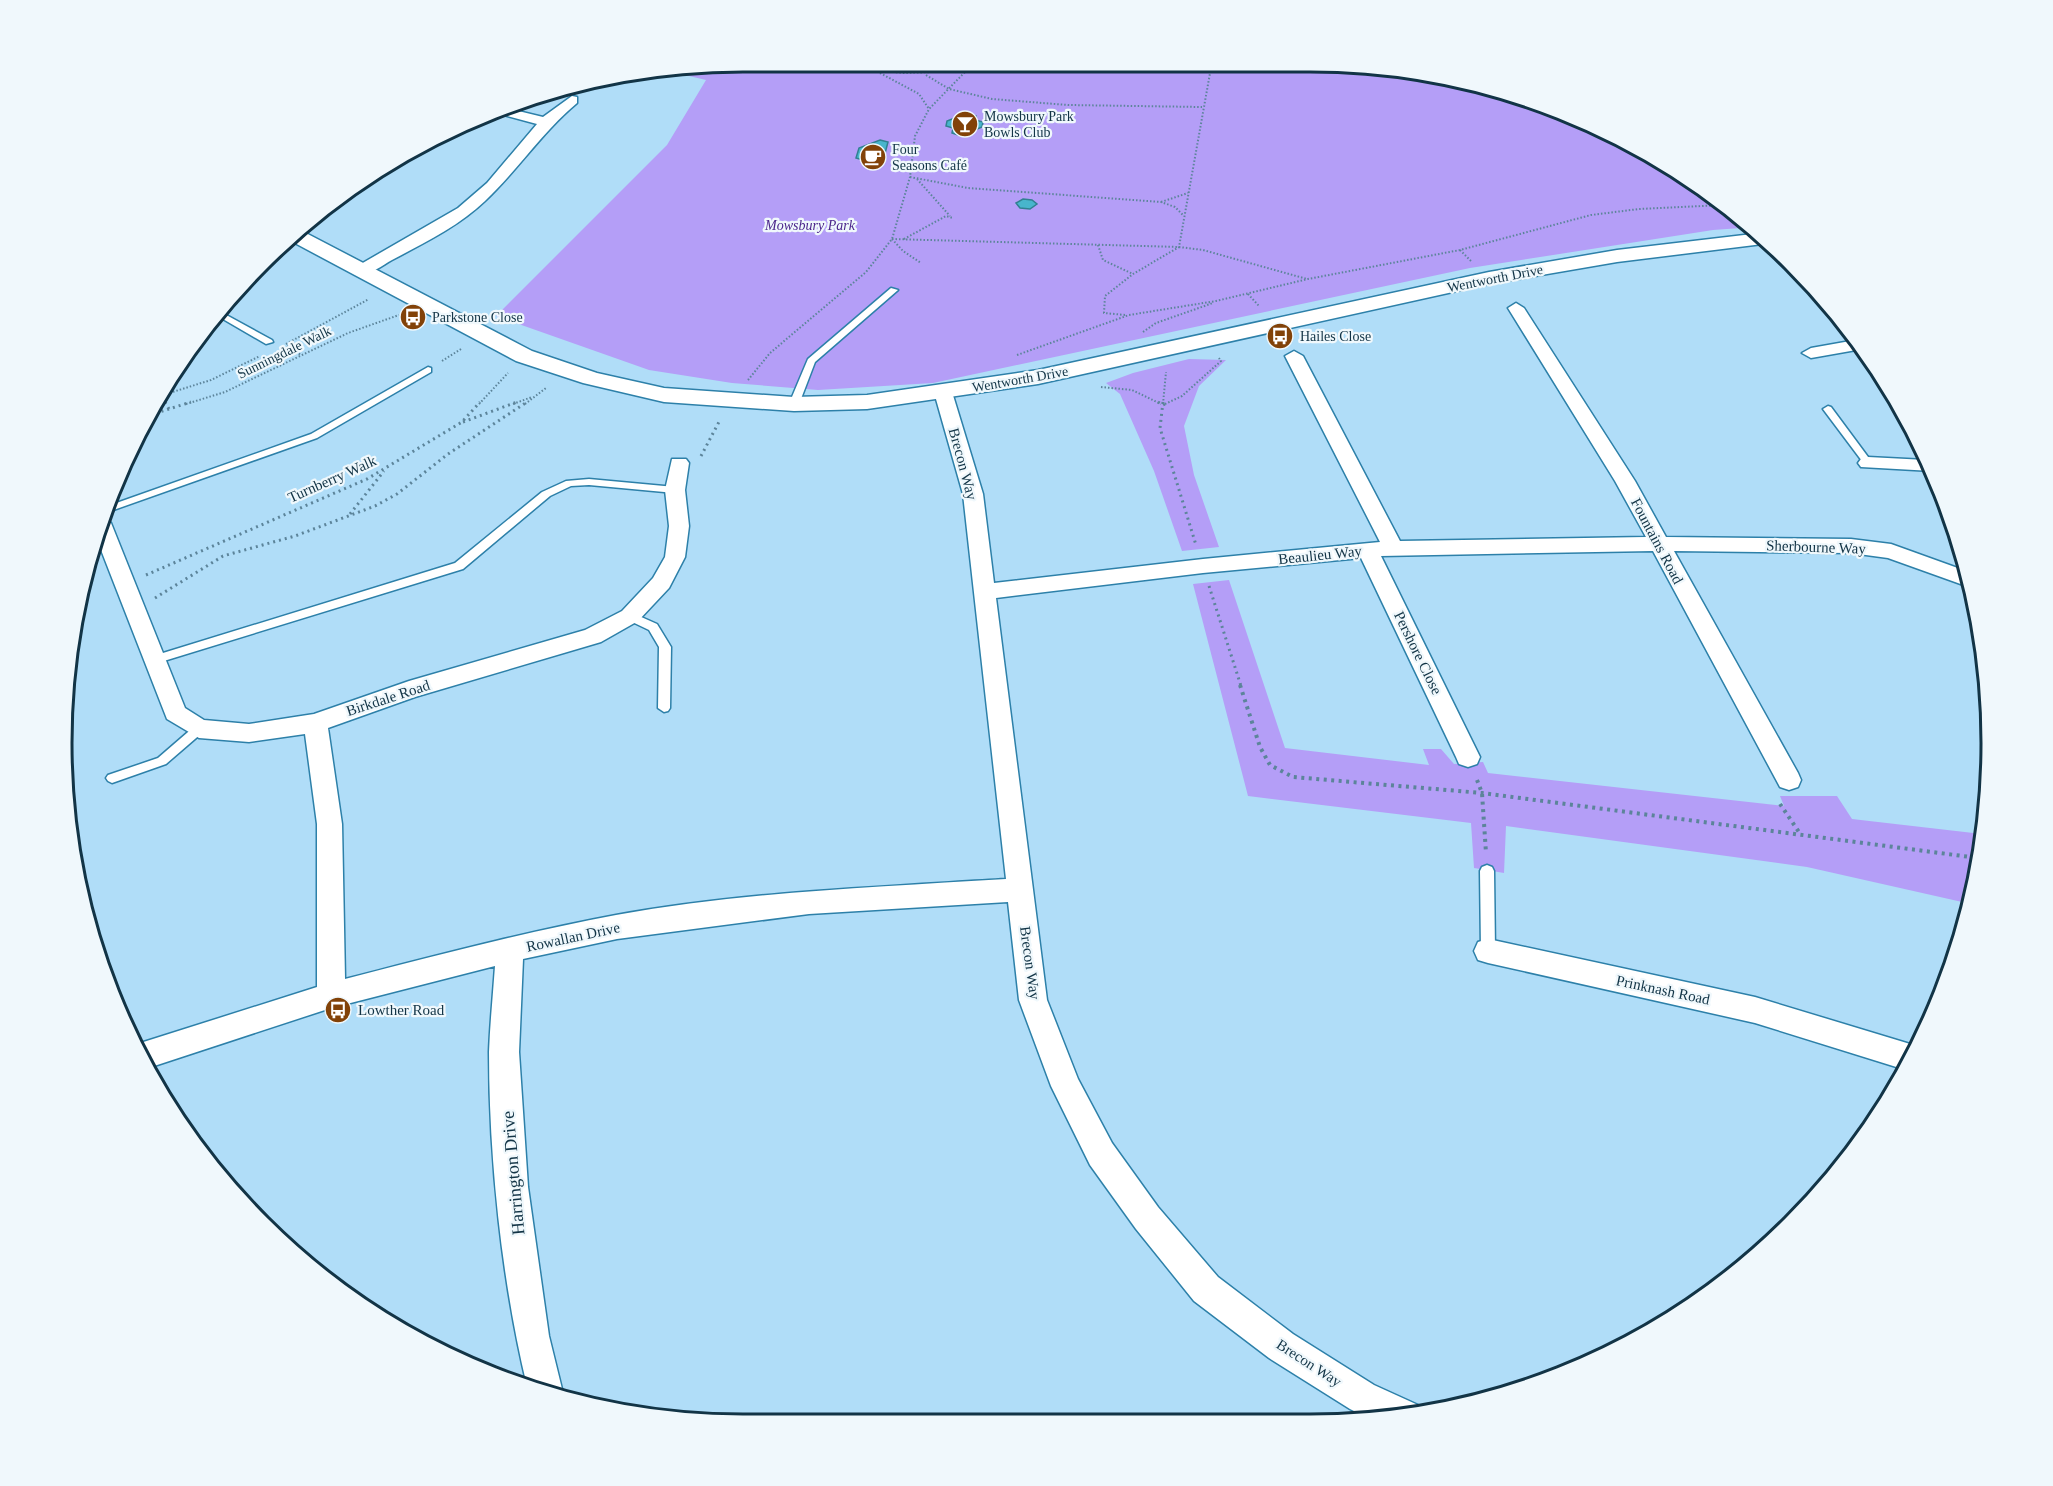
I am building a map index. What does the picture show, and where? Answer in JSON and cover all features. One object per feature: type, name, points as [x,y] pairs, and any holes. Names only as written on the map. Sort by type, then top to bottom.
[{"type":"street","points":[[360,271],[467,207],[492,186],[546,122],[572,100]]},
{"type":"street","points":[[512,113],[546,122]]},
{"type":"street","name":"Wentworth Drive","points":[[302,239],[482,336],[524,356],[664,395],[729,402],[794,404],[867,402],[1060,373],[1489,278],[1617,256],[1753,240]]},
{"type":"street","name":"Fountains Road","points":[[1516,308],[1625,481],[1789,780]]},
{"type":"street","points":[[1810,352],[1850,346]]},
{"type":"street","points":[[1294,356],[1393,548]]},
{"type":"street","name":"Brecon Way","points":[[943,392],[973,494],[1033,1000],[1066,1086],[1101,1154],[1147,1218],[1206,1289],[1281,1346],[1362,1397],[1389,1409]]},
{"type":"street","name":"Birkdale Road","points":[[199,729],[249,733],[315,723],[409,690],[593,636],[630,616],[662,584],[675,556],[679,526],[675,490],[680,463]]},
{"type":"street","points":[[1868,463],[1921,466]]},
{"type":"street","points":[[105,535],[175,713],[199,729]]},
{"type":"street","name":"Beaulieu Way","points":[[984,592],[1393,548],[1658,544]]},
{"type":"street","name":"Sherbourne Way","points":[[1658,544],[1851,546],[1891,550],[1960,577]]},
{"type":"street","name":"Pershore Close","points":[[1368,550],[1468,757]]},
{"type":"street","points":[[315,723],[326,768],[333,875],[331,995]]},
{"type":"street","name":"Rowallan Drive","points":[[149,1054],[331,995],[510,950],[617,927],[809,902],[1020,890]]},
{"type":"street","name":"Harrington Drive","points":[[510,950],[504,1052],[512,1187],[532,1336],[544,1383]]},
{"type":"street","name":"Prinknash Road","points":[[1488,951],[1755,1010],[1904,1055]]},
{"type":"lane","points":[[794,404],[811,361],[894,290]]},
{"type":"lane","points":[[226,317],[269,342]]},
{"type":"lane","points":[[115,507],[314,436],[428,370]]},
{"type":"lane","points":[[1828,410],[1868,463]]},
{"type":"lane","points":[[154,660],[459,566],[546,494],[569,483],[589,482],[675,490]]},
{"type":"lane","points":[[630,616],[653,627],[664,647],[664,708]]},
{"type":"lane","points":[[112,778],[162,761],[199,729]]},
{"type":"lane","name":"Prinknash Road","points":[[1487,871],[1488,951]]},
{"type":"path","points":[[877,72],[926,75],[956,72]]},
{"type":"path","points":[[877,72],[919,94],[929,109]]},
{"type":"path","points":[[680,463],[698,462],[729,402],[770,353],[866,272],[892,239],[910,177],[915,136],[929,109],[965,72]]},
{"type":"path","points":[[1179,248],[1210,72]]},
{"type":"path","points":[[926,75],[949,89],[992,99],[1068,105],[1202,107]]},
{"type":"path","points":[[910,177],[968,188],[1161,202],[1175,207],[1184,216]]},
{"type":"path","points":[[903,239],[952,217],[916,178]]},
{"type":"path","points":[[1161,202],[1188,193]]},
{"type":"path","points":[[1010,358],[1129,315],[1216,301],[1308,279],[1460,250],[1592,215],[1639,209],[1711,206]]},
{"type":"path","points":[[892,239],[1203,250],[1308,279]]},
{"type":"path","points":[[892,239],[903,252],[921,263]]},
{"type":"path","points":[[1098,245],[1103,260],[1133,274]]},
{"type":"path","points":[[1129,315],[1104,313],[1106,296],[1133,274],[1179,248]]},
{"type":"path","points":[[1139,337],[1146,328],[1198,312],[1216,301]]},
{"type":"path","name":"Sunningdale Walk","points":[[159,412],[225,392],[348,333],[426,306]]},
{"type":"path","points":[[428,370],[482,336]]},
{"type":"path","points":[[1099,387],[1132,390],[1163,405],[1182,396],[1221,361],[1204,340]]},
{"type":"path","name":"Turnberry Walk","points":[[124,585],[368,479],[462,422],[524,356]]},
{"type":"path","points":[[135,612],[190,574],[223,556],[295,536],[397,494],[448,454],[535,396],[569,370]]},
{"type":"path","points":[[462,422],[535,396]]},
{"type":"path","points":[[165,402],[169,409]]},
{"type":"path","points":[[348,516],[387,468]]},
{"type":"path","points":[[1468,757],[1482,793],[1487,871]]},
{"type":"path","points":[[1789,780],[1775,797],[1802,836]]},
{"type":"green space","name":"Mowsbury Park","points":[[743,72],[1310,72],[1354,73],[1398,78],[1484,95],[1567,123],[1646,162],[1683,185],[1739,228],[1713,230],[1470,268],[933,383],[818,390],[732,383],[649,370],[496,316],[667,145],[706,80],[684,75]]},
{"type":"green space","points":[[1189,359],[1226,360],[1199,386],[1184,426],[1194,475],[1219,547],[1182,551],[1154,471],[1120,394],[1106,383],[1133,373]]},
{"type":"green space","points":[[1229,580],[1285,748],[1429,765],[1423,749],[1441,749],[1454,764],[1483,762],[1488,773],[1784,806],[1780,796],[1837,796],[1852,819],[1975,833],[1962,902],[1807,867],[1506,826],[1504,873],[1474,868],[1471,823],[1248,796],[1193,584]]},
{"type":"building","name":"Mowsbury Park Bowls Club","points":[[967,113],[976,116],[975,120],[983,122],[982,127],[961,136],[952,133],[953,128],[946,126],[947,121]]},
{"type":"building","points":[[880,140],[888,142],[883,161],[873,163],[856,158],[859,148]]},
{"type":"building","points":[[1023,199],[1032,200],[1037,204],[1030,209],[1020,208],[1016,203]]},
{"type":"place","name":"Mowsbury Park Bowls Club","points":[[965,124]]},
{"type":"place","name":"Four Seasons Café","points":[[873,157]]},
{"type":"place","name":"Parkstone Close","points":[[413,317]]},
{"type":"place","name":"Hailes Close","points":[[1280,336]]},
{"type":"place","name":"Lowther Road","points":[[338,1010]]}]
